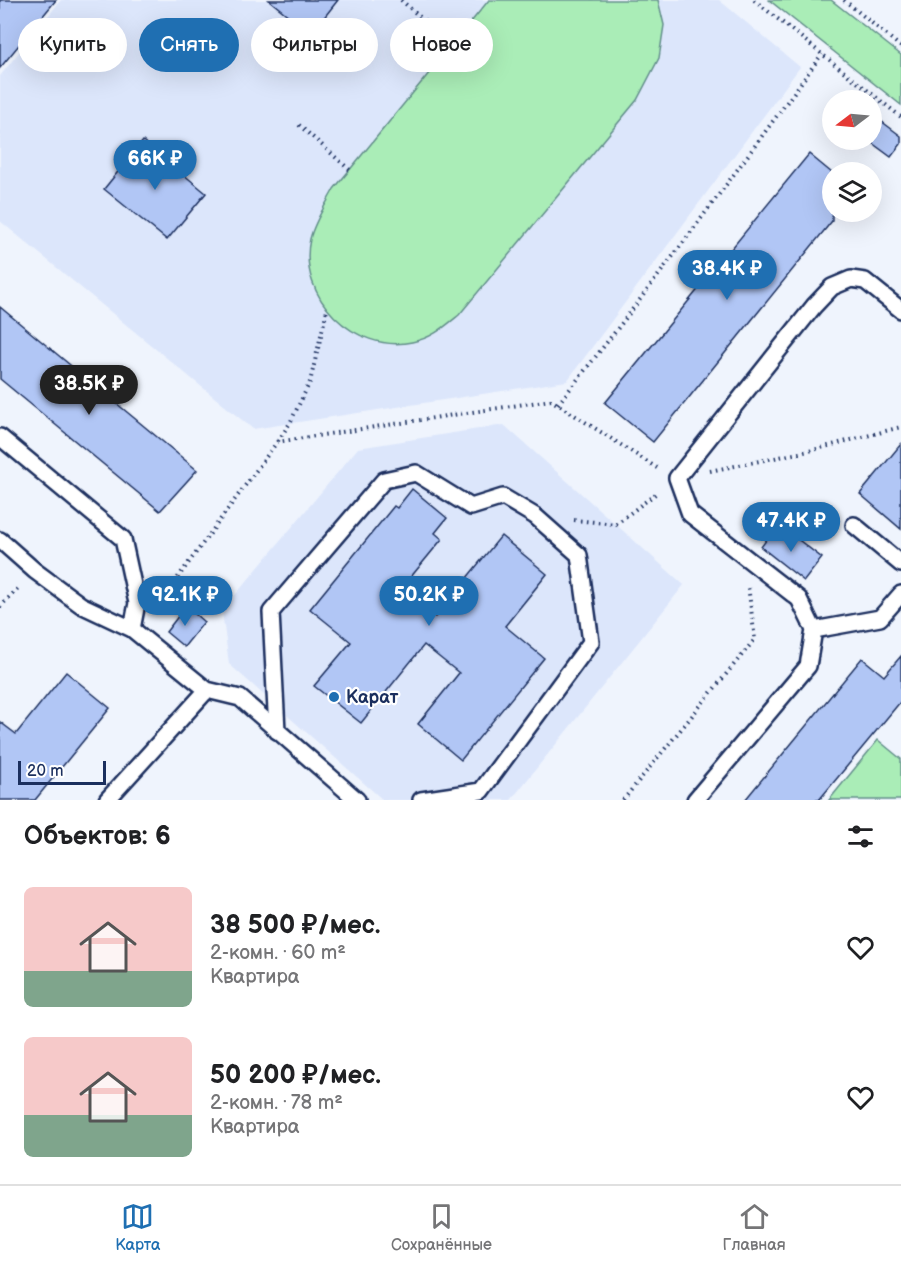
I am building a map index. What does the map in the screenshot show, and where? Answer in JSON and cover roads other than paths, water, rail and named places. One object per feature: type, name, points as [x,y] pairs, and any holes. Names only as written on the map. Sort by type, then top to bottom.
[{"type":"lane","points":[[695,800],[808,666],[814,630],[799,599],[690,514],[677,478],[814,306],[832,287],[851,279],[865,281],[901,310]]},
{"type":"lane","points":[[0,437],[123,539],[137,603],[132,629]]},
{"type":"lane","points":[[277,731],[271,612],[384,480],[416,473],[471,507],[503,497],[535,516],[579,555],[591,642],[481,791],[421,800]]},
{"type":"lane","points":[[854,525],[901,564]]},
{"type":"lane","points":[[0,540],[35,571],[81,605],[132,629],[207,690],[240,698],[357,800]]},
{"type":"lane","points":[[814,630],[880,618],[901,594]]},
{"type":"lane","points":[[107,800],[207,690]]},
{"type":"place","name":"Карат","points":[[334,697]]}]
